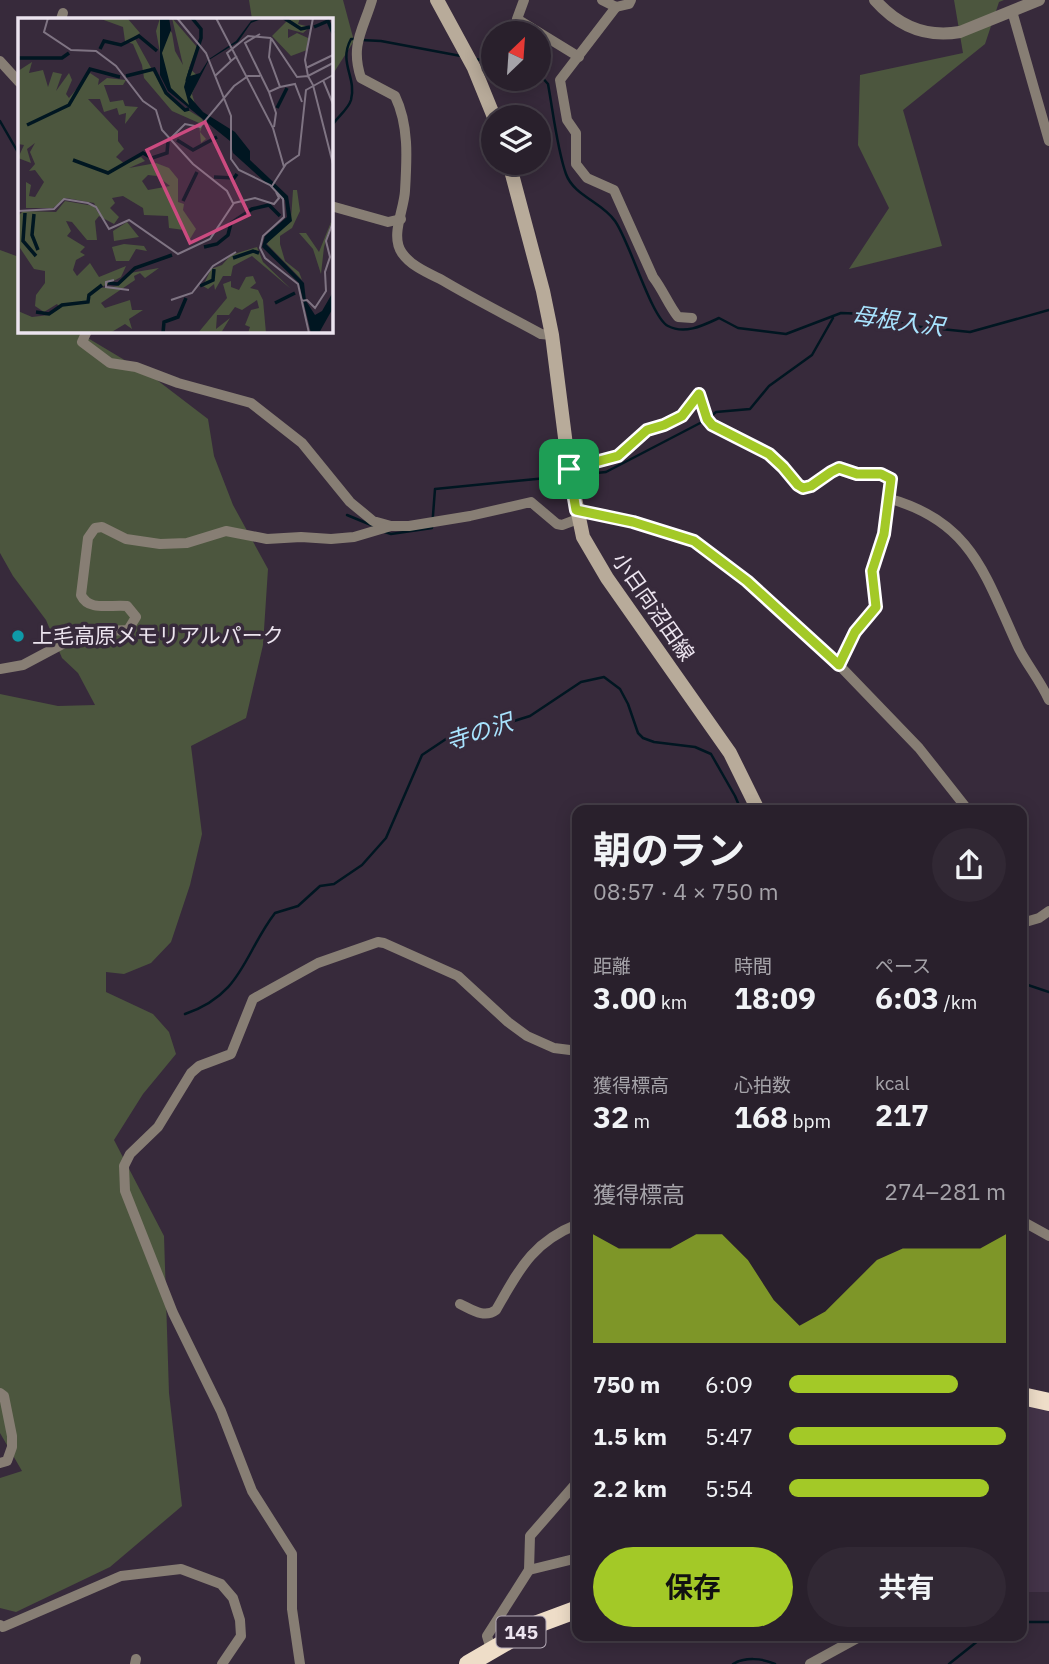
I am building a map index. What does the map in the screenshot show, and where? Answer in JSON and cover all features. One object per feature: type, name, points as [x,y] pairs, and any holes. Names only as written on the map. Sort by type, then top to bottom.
[{"type":"highway","points":[[1027,1397],[1049,1402]]},
{"type":"highway","name":"145","points":[[468,1664],[535,1625],[572,1611]]},
{"type":"main road","points":[[437,0],[474,68],[490,105]]},
{"type":"main road","name":"小日向沼田線","points":[[512,175],[537,265],[552,335],[569,469],[583,537],[598,565],[730,753],[756,805]]},
{"type":"street","points":[[372,0],[356,43],[356,64],[361,78],[395,96],[402,111],[406,140],[405,192],[397,233],[397,244],[402,254],[412,263],[541,334],[552,335]]},
{"type":"street","points":[[524,0],[517,19],[579,57]]},
{"type":"street","points":[[602,0],[616,7],[629,4],[631,0]]},
{"type":"street","points":[[875,0],[901,24],[933,34],[960,32],[1039,0]]},
{"type":"street","points":[[616,7],[561,80],[567,120],[576,133],[576,164],[587,178],[614,190],[653,277],[670,307],[678,317],[692,318]]},
{"type":"street","points":[[1012,11],[1048,135]]},
{"type":"street","points":[[0,61],[18,81]]},
{"type":"street","points":[[332,206],[388,222],[401,219]]},
{"type":"street","points":[[87,332],[82,342],[110,363],[136,367],[178,383],[251,403],[302,443],[350,502],[373,521],[391,526],[409,526],[531,502],[556,524],[562,525],[577,515],[633,522],[694,541],[747,581],[839,665],[919,748],[964,805]]},
{"type":"street","points":[[569,469],[618,456],[647,430],[682,416],[699,394],[707,419],[712,425],[769,454],[803,488],[811,486],[839,468],[857,474],[881,474],[891,479],[884,534],[872,571],[876,607],[855,632],[839,665]]},
{"type":"street","points":[[887,498],[905,503],[939,519],[955,531],[968,546],[1021,652],[1049,700]]},
{"type":"street","points":[[0,669],[23,665],[85,632],[128,630],[133,625],[136,617],[127,606],[91,606],[84,602],[80,595],[88,538],[95,528],[109,530],[126,539],[160,544],[187,543],[226,531],[267,539],[331,539],[354,537],[391,526]]},
{"type":"street","points":[[1027,922],[1049,911]]},
{"type":"street","points":[[300,1664],[292,1609],[292,1554],[252,1491],[220,1411],[173,1313],[125,1191],[124,1166],[130,1154],[158,1128],[191,1073],[199,1066],[231,1054],[253,999],[318,963],[378,943],[384,943],[458,976],[527,1036],[554,1048],[572,1050]]},
{"type":"street","points":[[1027,1224],[1049,1236]]},
{"type":"street","points":[[460,1304],[483,1314],[491,1314],[535,1249],[547,1239],[572,1227]]},
{"type":"street","points":[[0,1393],[4,1396],[12,1447],[7,1461],[0,1463]]},
{"type":"street","points":[[491,1649],[487,1636],[529,1570],[530,1536],[572,1488]]},
{"type":"street","points":[[529,1570],[572,1559]]},
{"type":"street","points":[[0,1625],[3,1627],[121,1576],[181,1569],[221,1584],[233,1598],[240,1620],[241,1636],[222,1664]]},
{"type":"street","points":[[810,1664],[852,1641]]},
{"type":"shaded area","points":[[1027,1404],[1049,1409],[1049,1592],[1027,1592]]},
{"type":"green space","points":[[249,0],[343,0],[354,41],[332,75],[332,18],[252,18]]},
{"type":"green space","points":[[954,0],[1004,0],[999,2],[985,44],[903,110],[942,246],[849,269],[889,208],[858,145],[860,75],[963,53]]},
{"type":"green space","points":[[0,250],[18,257],[18,332],[78,332],[153,377],[208,419],[214,456],[233,505],[268,569],[263,645],[246,718],[191,746],[202,834],[190,885],[171,942],[151,963],[124,974],[106,972],[106,992],[153,1014],[169,1032],[176,1054],[143,1094],[114,1140],[164,1236],[169,1393],[182,1506],[110,1567],[16,1612],[0,1608],[0,1478],[22,1471],[0,1433],[0,694],[58,706],[95,705],[78,673],[62,658],[46,620],[13,576],[0,553]]},
{"type":"waterway","name":"母根入沢","points":[[332,126],[351,100],[352,84],[346,55],[351,39],[354,39]]},
{"type":"waterway","name":"母根入沢","points":[[361,40],[381,41],[461,56]]},
{"type":"waterway","name":"母根入沢","points":[[475,59],[481,60]]},
{"type":"waterway","name":"母根入沢","points":[[549,91],[563,164],[570,182],[615,221],[661,320],[674,329],[701,326],[719,318],[738,328],[786,334],[841,313],[867,314],[912,326],[970,332],[1049,310]]},
{"type":"waterway","name":"母根入沢","points":[[0,121],[18,152]]},
{"type":"waterway","points":[[710,417],[716,412],[750,409],[769,386],[812,355],[833,318]]},
{"type":"waterway","points":[[577,475],[606,472],[704,421]]},
{"type":"waterway","points":[[385,532],[391,534],[432,528],[435,489],[567,476]]},
{"type":"waterway","points":[[347,515],[376,527]]},
{"type":"waterway","name":"寺の沢","points":[[185,1014],[204,1006],[231,984],[275,913],[298,906],[320,886],[334,884],[362,865],[386,838],[422,755],[452,735],[530,716],[581,682],[604,677],[620,689],[638,733],[643,738],[695,747],[711,754],[739,805]]},
{"type":"waterway","name":"寺の沢","points":[[1027,985],[1049,992]]},
{"type":"waterway","points":[[1027,1622],[1049,1622]]},
{"type":"waterway","points":[[949,1664],[978,1641]]},
{"type":"waterway","points":[[733,1664],[754,1659],[775,1664]]},
{"type":"place","name":"上毛高原メモリアルパーク","points":[[18,636]]},
{"type":"route","points":[[699,394],[707,419],[712,425],[769,454],[803,488],[811,486],[839,468],[857,474],[881,474],[891,479],[884,534],[872,571],[876,607],[855,632],[839,665],[747,581],[694,541],[633,522],[576,510],[569,469],[618,456],[647,430],[682,416],[699,394]]}]
